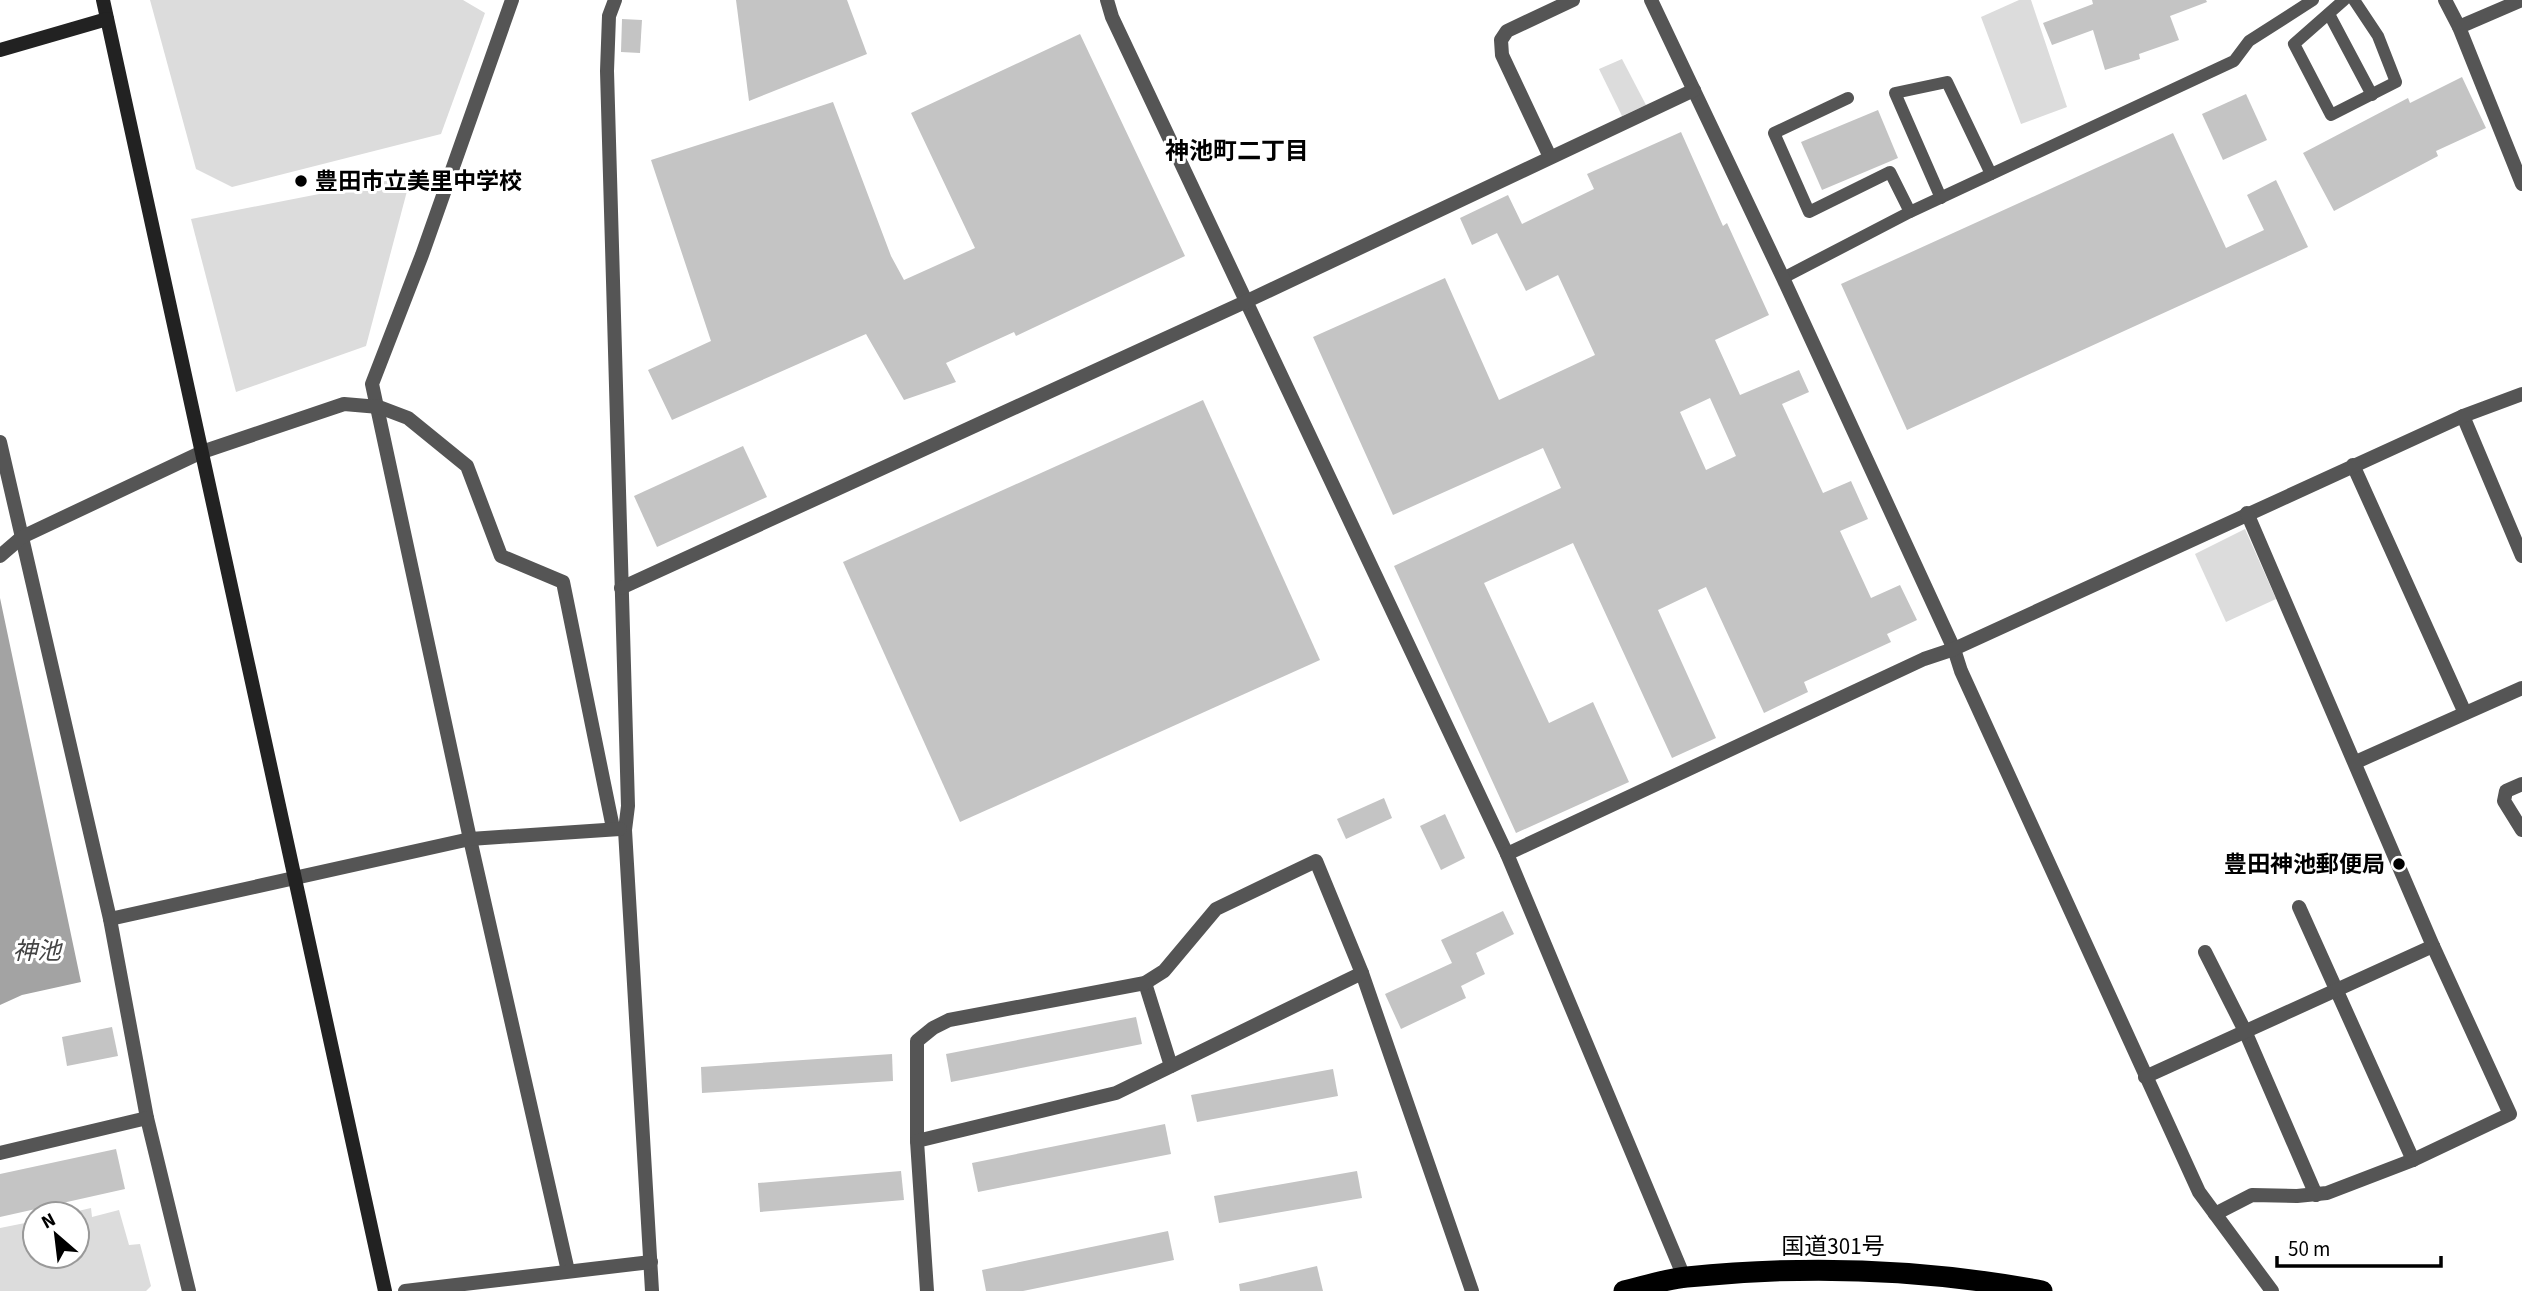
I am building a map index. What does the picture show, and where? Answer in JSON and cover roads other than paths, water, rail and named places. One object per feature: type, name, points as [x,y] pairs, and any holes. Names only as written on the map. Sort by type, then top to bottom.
[{"type":"highway","name":"国道301号","points":[[1625,1291],[1776,1271],[1880,1271],[2000,1283],[2042,1291]]},
{"type":"street","points":[[103,0],[385,1291]]},
{"type":"street","points":[[512,0],[422,254],[372,384],[470,839],[568,1271]]},
{"type":"street","points":[[615,0],[609,16],[607,71],[628,806],[619,829]]},
{"type":"street","points":[[1107,0],[1112,17],[1245,302],[1507,853],[1687,1284]]},
{"type":"street","points":[[1550,157],[1502,55],[1501,40],[1507,31],[1573,0]]},
{"type":"street","points":[[1651,0],[1954,649],[1967,684],[2199,1192],[2272,1291]]},
{"type":"street","points":[[2445,0],[2459,27],[2522,184]]},
{"type":"street","points":[[2459,27],[2522,0]]},
{"type":"street","points":[[0,50],[107,19]]},
{"type":"street","points":[[621,588],[1245,302],[1694,90]]},
{"type":"street","points":[[1507,853],[1924,659],[1954,649],[2463,416],[2522,394]]},
{"type":"street","points":[[0,556],[22,537],[202,452],[344,404],[379,407],[408,418],[467,466],[501,556],[563,582],[619,829],[652,1291]]},
{"type":"street","points":[[2463,416],[2522,556]]},
{"type":"street","points":[[0,442],[110,919],[147,1118],[189,1291]]},
{"type":"street","points":[[2353,465],[2465,713]]},
{"type":"street","points":[[2215,1214],[2252,1195],[2326,1194],[2413,1160],[2516,1112],[2433,946],[2247,513]]},
{"type":"street","points":[[2356,762],[2522,688]]},
{"type":"street","points":[[2522,784],[2506,791],[2504,801],[2522,830]]},
{"type":"street","points":[[110,919],[470,839],[619,829]]},
{"type":"street","points":[[927,1291],[917,1140],[917,1041],[949,1020],[1145,983],[1164,971],[1216,909],[1316,861],[1362,973],[1472,1291]]},
{"type":"street","points":[[2299,907],[2413,1160]]},
{"type":"street","points":[[2145,1077],[2433,946]]},
{"type":"street","points":[[2205,952],[2245,1031],[2316,1195]]},
{"type":"street","points":[[917,1140],[1116,1093],[1362,973]]},
{"type":"street","points":[[1145,983],[1171,1066]]},
{"type":"street","points":[[0,1153],[147,1118]]},
{"type":"street","points":[[405,1291],[651,1262]]},
{"type":"lane","points":[[1783,278],[1910,212],[2234,61],[2249,41],[2313,0]]},
{"type":"lane","points":[[2344,0],[2294,44],[2331,115],[2396,82],[2378,36],[2354,0]]},
{"type":"lane","points":[[2329,14],[2372,95]]},
{"type":"lane","points":[[1941,198],[1895,93],[1947,82],[1992,174]]},
{"type":"lane","points":[[1848,98],[1774,133],[1809,212],[1890,172],[1910,212]]},
{"type":"water","name":"神池","points":[[0,598],[81,982],[22,995],[0,1005]]},
{"type":"place","name":"豊田市立美里中学校","points":[[301,181]]},
{"type":"place","name":"豊田神池郵便局","points":[[2399,864]]},
{"type":"district","name":"神池町二丁目","points":[[1237,151]]}]
